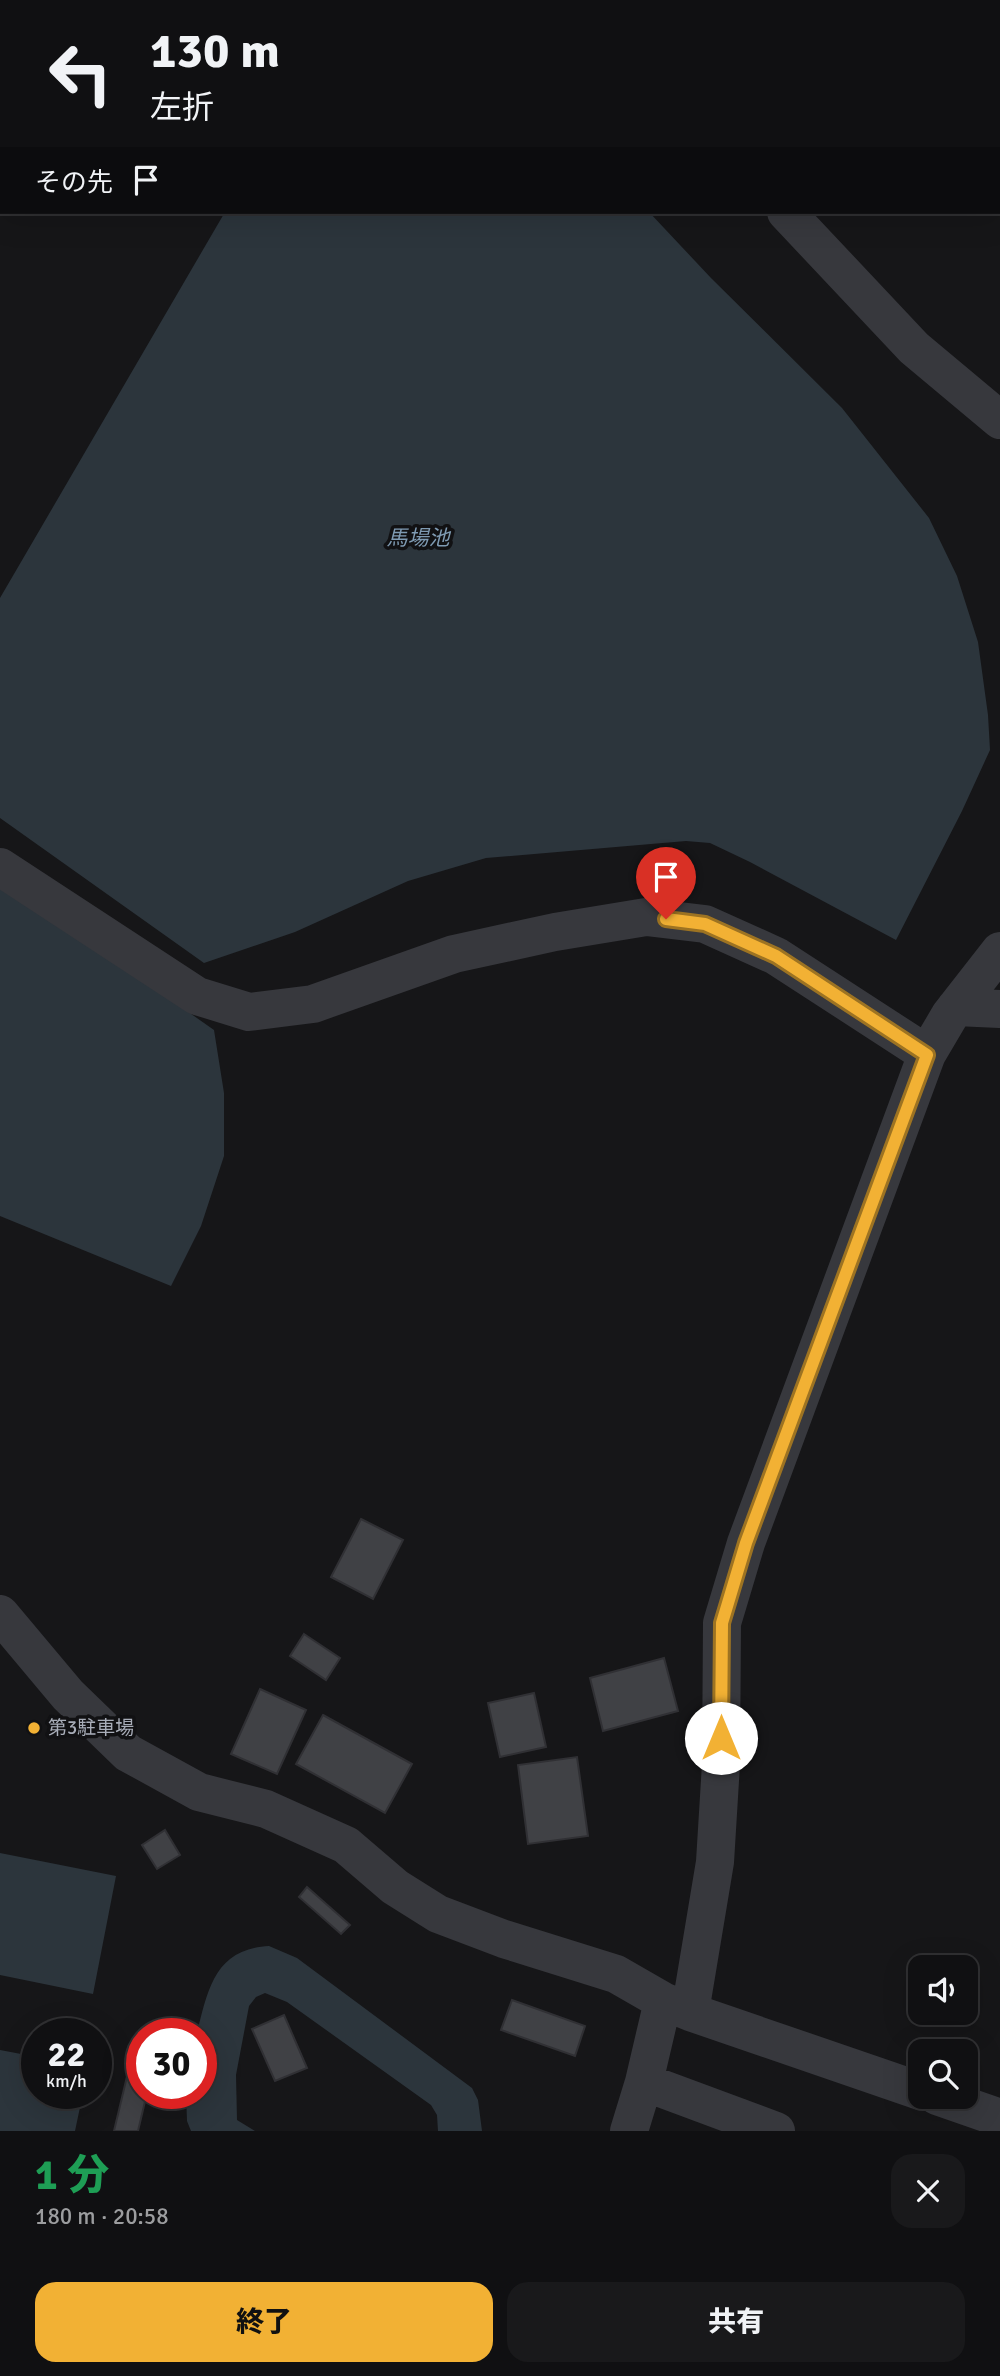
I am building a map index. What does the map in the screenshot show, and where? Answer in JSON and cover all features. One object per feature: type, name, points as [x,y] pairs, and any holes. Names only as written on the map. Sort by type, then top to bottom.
[{"type":"street","points":[[788,214],[914,348],[1000,420]]},
{"type":"street","points":[[0,867],[197,996],[249,1012],[313,1004],[454,954],[555,932],[646,917],[705,924],[776,956],[927,1055]]},
{"type":"street","points":[[629,2131],[644,2082],[677,2007],[715,1862],[721,1764],[722,1623],[746,1543],[927,1055],[938,1034],[1000,951]]},
{"type":"street","points":[[957,1007],[1000,1009]]},
{"type":"street","points":[[0,1614],[68,1695],[128,1753],[199,1792],[266,1809],[346,1845],[395,1887],[438,1914],[503,1939],[616,1974],[677,2007],[908,2087]]},
{"type":"street","points":[[644,2082],[776,2131]]},
{"type":"street","points":[[974,2109],[1000,2118]]},
{"type":"water","name":"馬場池","points":[[224,214],[651,214],[842,408],[929,518],[957,576],[978,642],[990,750],[896,940],[710,843],[686,841],[486,858],[408,881],[295,932],[204,963],[0,818],[0,598]]},
{"type":"water","points":[[0,880],[214,1030],[224,1093],[224,1156],[201,1226],[171,1286],[0,1216]]},
{"type":"water","points":[[0,1853],[116,1876],[93,1994],[0,1975]]},
{"type":"water","points":[[269,1946],[297,1958],[472,2088],[478,2100],[482,2131],[438,2131],[437,2115],[431,2105],[287,2002],[265,1993],[256,1997],[249,2006],[236,2075],[237,2120],[255,2131],[191,2131],[187,2109],[217,2109],[217,2018],[201,2018],[205,2001],[225,1963],[251,1949]]},
{"type":"water","points":[[0,2050],[21,2054],[21,2109],[80,2109],[75,2131],[0,2131]]},
{"type":"building","points":[[361,1519],[403,1540],[373,1599],[331,1577]]},
{"type":"building","points":[[304,1634],[340,1658],[326,1680],[290,1656]]},
{"type":"building","points":[[664,1658],[678,1711],[603,1731],[590,1678]]},
{"type":"building","points":[[260,1689],[306,1710],[277,1774],[231,1754]]},
{"type":"building","points":[[534,1693],[546,1747],[500,1757],[488,1703]]},
{"type":"building","points":[[323,1715],[412,1764],[385,1813],[296,1764]]},
{"type":"building","points":[[577,1757],[588,1836],[528,1844],[518,1765]]},
{"type":"building","points":[[165,1830],[180,1855],[157,1869],[142,1845]]},
{"type":"building","points":[[307,1887],[350,1925],[341,1934],[299,1897]]},
{"type":"building","points":[[512,2000],[585,2026],[575,2056],[501,2030]]},
{"type":"building","points":[[284,2015],[307,2068],[275,2081],[252,2029]]},
{"type":"building","points":[[126,2081],[126,2109],[143,2109],[138,2131],[114,2131]]},
{"type":"place","name":"第3駐車場","points":[[34,1728]]},
{"type":"route","points":[[666,919],[705,924],[776,956],[927,1055],[746,1543],[722,1623],[721,1738]]}]
